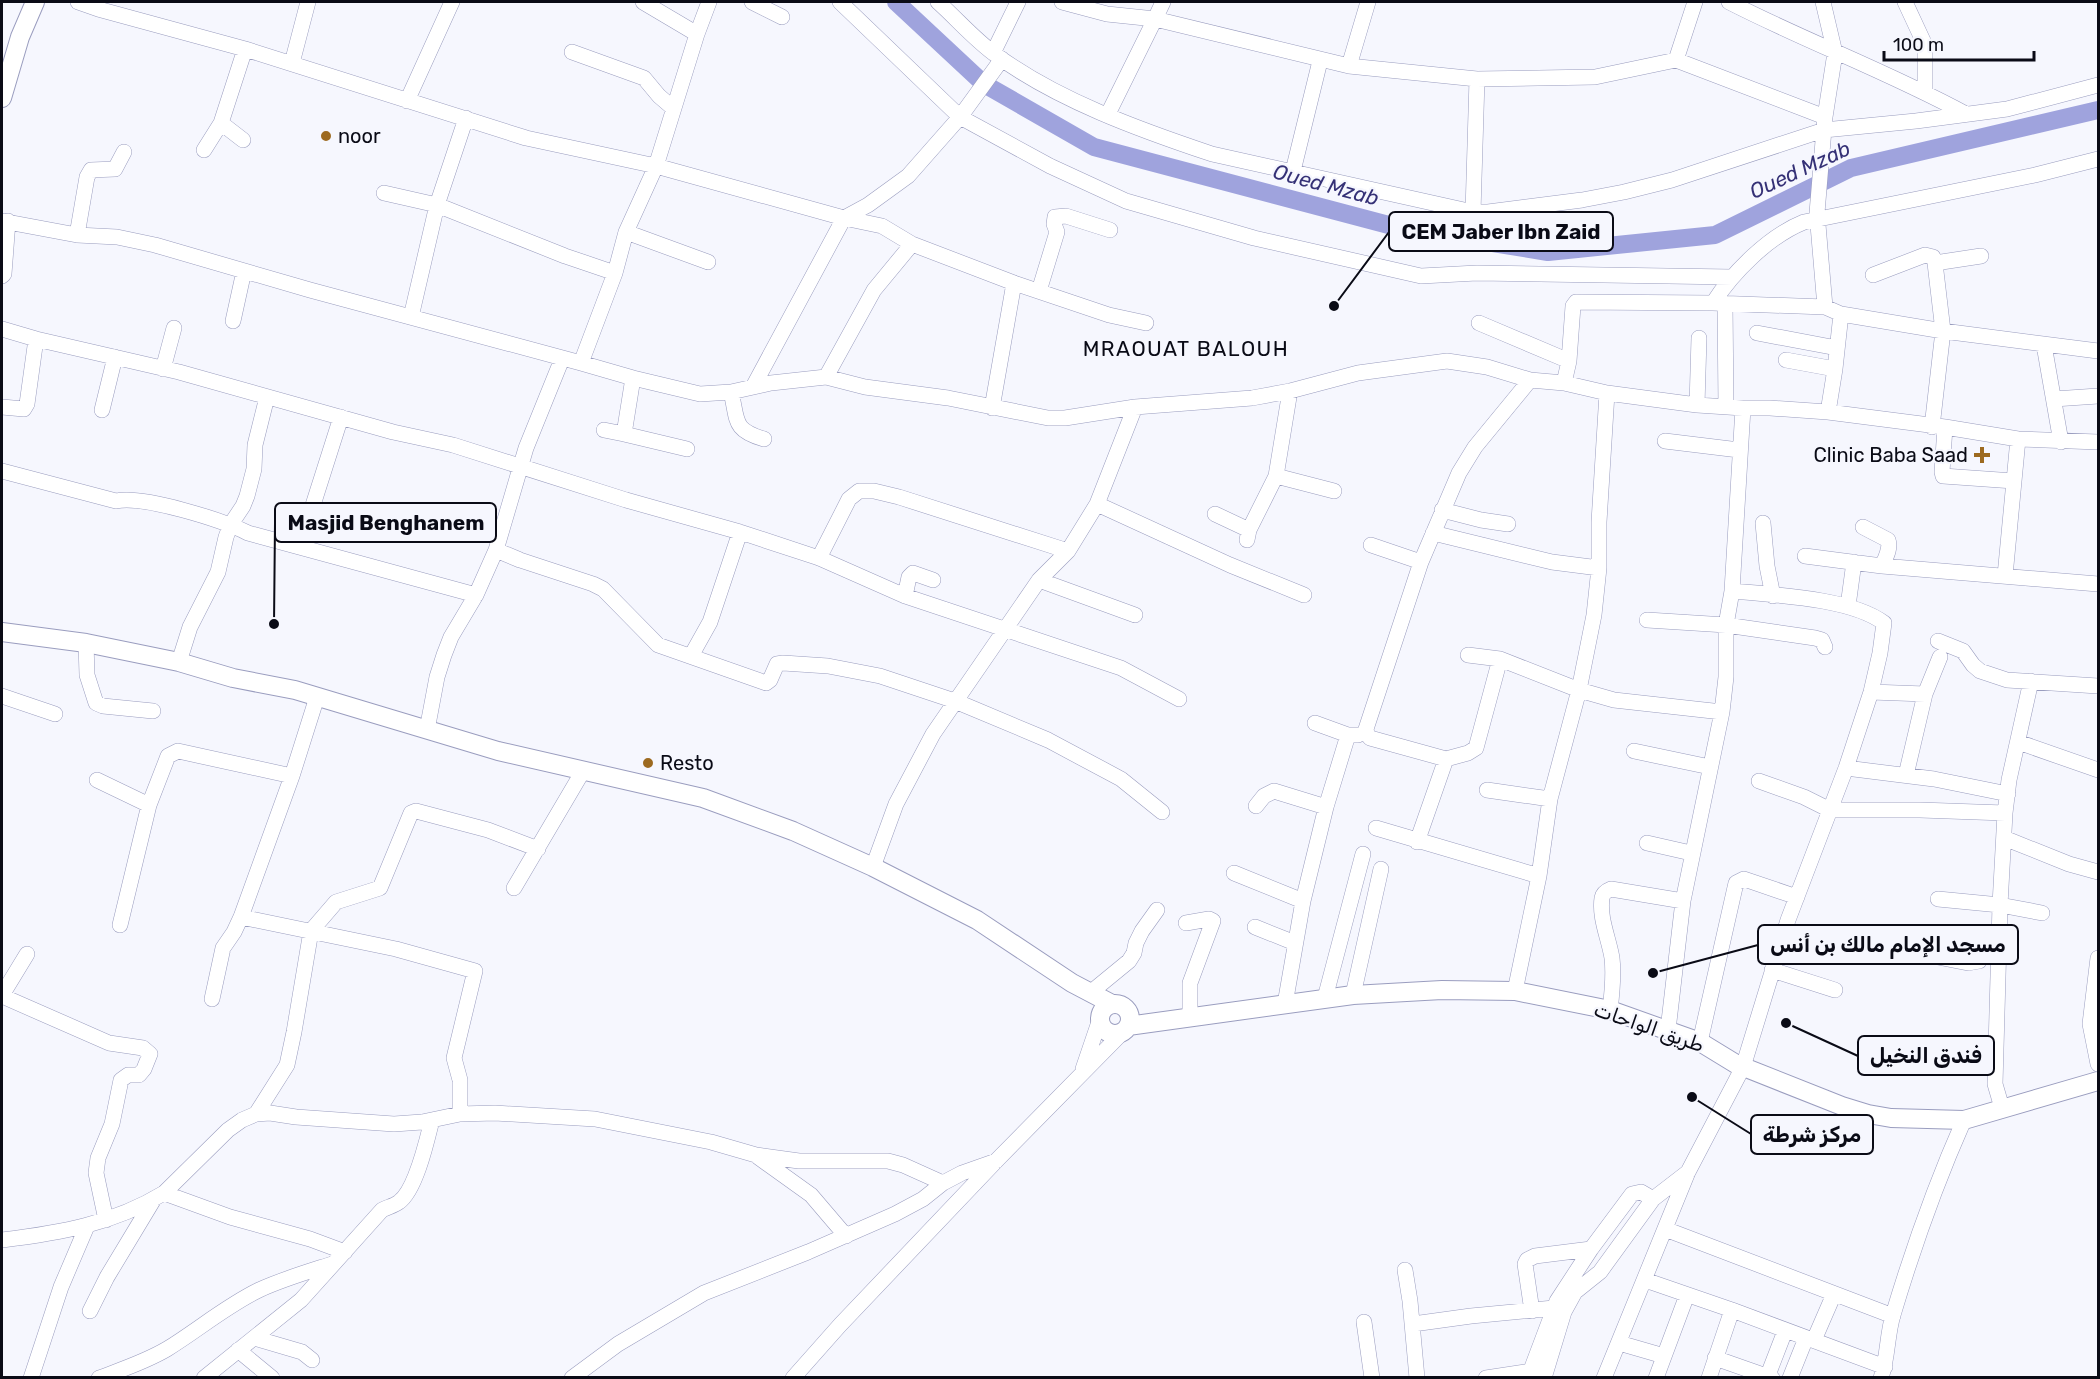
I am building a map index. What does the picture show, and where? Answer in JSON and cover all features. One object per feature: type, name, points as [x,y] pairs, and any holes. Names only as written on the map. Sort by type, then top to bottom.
[{"type":"main road","points":[[2,98],[20,37],[35,2]]},
{"type":"main road","points":[[2,632],[86,644],[179,662],[233,678],[317,697],[498,751],[703,798],[793,831],[873,867],[977,920],[1031,958],[1090,993],[1115,1019]]},
{"type":"main road","points":[[1070,982],[1115,1019]]},
{"type":"main road","name":"طريق الواحات","points":[[1115,1019],[1186,1017],[1353,995],[1442,990],[1515,991],[1610,1010],[1668,1030],[1700,1042],[1743,1067],[1868,1114],[1924,1120],[1964,1120],[2098,1080]]},
{"type":"street","points":[[78,2],[292,63],[526,138],[656,166],[844,218],[882,226],[912,244],[1014,283],[1110,315],[1146,323]]},
{"type":"street","points":[[292,63],[308,2]]},
{"type":"street","points":[[407,101],[452,2]]},
{"type":"street","points":[[643,2],[697,34]]},
{"type":"street","points":[[581,363],[615,273],[626,232],[656,166],[697,34],[710,2]]},
{"type":"street","points":[[752,2],[782,17]]},
{"type":"street","points":[[840,2],[960,117],[1050,166],[1126,201],[1254,238],[1421,276],[1477,273],[1732,278]]},
{"type":"street","points":[[939,2],[998,56],[1071,100],[1212,154],[1473,212],[1582,200],[1624,192],[1672,180],[1825,129],[1916,122],[2007,109],[2098,85]]},
{"type":"street","points":[[754,385],[844,218],[868,205],[908,176],[960,117],[998,56],[1018,2]]},
{"type":"street","points":[[1065,2],[1107,14],[1155,20],[1320,61],[1477,79],[1595,77],[1676,60],[1825,129]]},
{"type":"street","points":[[1108,114],[1163,2]]},
{"type":"street","points":[[1349,66],[1368,2]]},
{"type":"street","points":[[1676,60],[1695,2]]},
{"type":"street","points":[[1729,2],[1775,26],[1925,92],[1966,114]]},
{"type":"street","points":[[1823,2],[1835,52],[1817,216],[1825,307]]},
{"type":"street","points":[[1905,2],[1925,45],[1925,92]]},
{"type":"street","points":[[204,150],[221,123],[244,49]]},
{"type":"street","points":[[572,52],[644,78],[673,108]]},
{"type":"street","points":[[1293,171],[1320,61]]},
{"type":"street","points":[[1473,212],[1477,79]]},
{"type":"street","points":[[411,317],[437,205],[466,118]]},
{"type":"street","points":[[221,123],[243,140]]},
{"type":"street","points":[[77,235],[87,177],[91,170],[115,170],[124,152]]},
{"type":"street","points":[[1726,407],[1719,304],[1732,278],[1783,232],[1817,216],[2035,175],[2098,159]]},
{"type":"street","points":[[384,193],[437,205],[565,256],[615,273]]},
{"type":"street","points":[[1039,291],[1057,232],[1054,225],[1055,218],[1066,216],[1110,230]]},
{"type":"street","points":[[2,276],[4,274],[5,221],[77,235],[117,237],[155,244],[244,272],[633,378],[700,394],[731,392],[754,385],[826,377],[865,387],[948,398],[1048,418],[1065,418],[1136,407],[1252,398],[1290,391],[1358,373],[1447,361],[1487,368],[1530,380],[1564,383],[1607,393],[1697,405],[1828,412],[2018,439],[2098,442]]},
{"type":"street","points":[[626,232],[708,261]]},
{"type":"street","points":[[826,377],[874,290],[912,244]]},
{"type":"street","points":[[1873,275],[1925,255],[1933,257],[1943,331],[1939,427],[1943,476],[2014,481]]},
{"type":"street","points":[[1935,263],[1981,256]]},
{"type":"street","points":[[233,321],[244,272]]},
{"type":"street","points":[[992,408],[1014,283]]},
{"type":"street","points":[[1564,383],[1569,361],[1573,306],[1576,302],[1825,307],[1841,314],[1943,331],[2098,351]]},
{"type":"street","points":[[1828,412],[1841,314]]},
{"type":"street","points":[[1479,323],[1569,361]]},
{"type":"street","points":[[163,369],[174,328]]},
{"type":"street","points":[[2,329],[163,369],[393,432],[453,445],[626,500],[740,532],[819,558],[905,596],[1121,668],[1179,699]]},
{"type":"street","points":[[1757,333],[1838,348]]},
{"type":"street","points":[[1697,405],[1699,338]]},
{"type":"street","points":[[2,406],[24,409],[27,404],[36,339]]},
{"type":"street","points":[[2044,345],[2061,442]]},
{"type":"street","points":[[102,410],[115,357]]},
{"type":"street","points":[[427,730],[437,677],[444,655],[451,638],[476,595],[496,550],[535,423],[562,359]]},
{"type":"street","points":[[1786,360],[1835,369]]},
{"type":"street","points":[[624,434],[633,378]]},
{"type":"street","points":[[1366,734],[1421,562],[1459,473],[1475,447],[1530,380]]},
{"type":"street","points":[[1215,514],[1248,535],[1275,476],[1290,391]]},
{"type":"street","points":[[731,392],[740,427],[748,435],[764,439]]},
{"type":"street","points":[[1515,991],[1539,876],[1550,799],[1579,690],[1594,615],[1599,568],[1599,522],[1607,393]]},
{"type":"street","points":[[2054,399],[2098,396]]},
{"type":"street","points":[[179,662],[190,627],[218,572],[231,524],[243,506],[252,481],[255,445],[267,397]]},
{"type":"street","points":[[873,867],[896,804],[916,763],[955,701],[1039,580],[1068,551],[1097,504],[1136,407]]},
{"type":"street","points":[[1668,1030],[1683,901],[1722,712],[1726,677],[1726,625],[1732,591],[1743,408]]},
{"type":"street","points":[[300,546],[341,417]]},
{"type":"street","points":[[604,430],[687,449]]},
{"type":"street","points":[[2005,576],[2018,439]]},
{"type":"street","points":[[1665,441],[1740,450]]},
{"type":"street","points":[[2,471],[116,501],[126,499],[231,524],[248,532],[476,595]]},
{"type":"street","points":[[1275,476],[1334,491]]},
{"type":"street","points":[[819,558],[849,498],[854,493],[867,491],[899,497],[1068,551]]},
{"type":"street","points":[[1097,504],[1230,565],[1304,595]]},
{"type":"street","points":[[1442,510],[1508,524]]},
{"type":"street","points":[[1763,523],[1767,566],[1773,596]]},
{"type":"street","points":[[1863,527],[1888,540],[1890,544],[1882,566]]},
{"type":"street","points":[[692,656],[710,622],[740,532]]},
{"type":"street","points":[[1433,533],[1552,562],[1599,568]]},
{"type":"street","points":[[1371,545],[1421,562]]},
{"type":"street","points":[[496,550],[603,589],[658,645],[766,683],[770,680],[777,664],[828,666],[880,676],[955,701],[1058,745],[1121,779],[1162,812]]},
{"type":"street","points":[[1805,556],[1882,566],[2098,584]]},
{"type":"street","points":[[1848,606],[1854,562]]},
{"type":"street","points":[[905,596],[909,577],[913,573],[933,580]]},
{"type":"street","points":[[1039,580],[1135,615]]},
{"type":"street","points":[[1604,1377],[1688,1173],[1743,1067],[1797,897],[1846,768],[1881,653],[1884,623],[1857,609],[1732,591]]},
{"type":"street","points":[[1647,620],[1726,625],[1815,638],[1822,640],[1825,646]]},
{"type":"street","points":[[1938,641],[1963,651],[1980,671],[2007,680],[2098,686]]},
{"type":"street","points":[[86,644],[87,675],[96,703],[103,706],[153,711]]},
{"type":"street","points":[[1468,655],[1500,659],[1579,690],[1614,700],[1722,712]]},
{"type":"street","points":[[1906,775],[1925,694],[1940,657]]},
{"type":"street","points":[[1315,723],[1348,735],[1366,734],[1371,738],[1446,759],[1467,753],[1476,748],[1500,659]]},
{"type":"street","points":[[2002,1108],[1995,1084],[2005,813],[2009,780],[2031,681]]},
{"type":"street","points":[[1871,692],[1925,694]]},
{"type":"street","points":[[2,696],[55,714]]},
{"type":"street","points":[[212,999],[223,948],[241,917],[292,776],[317,697]]},
{"type":"street","points":[[1285,1004],[1303,902],[1326,807],[1348,735]]},
{"type":"street","points":[[2018,742],[2098,770]]},
{"type":"street","points":[[120,925],[149,805],[168,756],[175,751],[292,776]]},
{"type":"street","points":[[1634,751],[1710,767]]},
{"type":"street","points":[[1417,842],[1446,759]]},
{"type":"street","points":[[1846,768],[1945,781],[2008,794]]},
{"type":"street","points":[[514,888],[583,771]]},
{"type":"street","points":[[97,780],[149,805]]},
{"type":"street","points":[[1759,781],[1804,797],[1830,810],[2005,813]]},
{"type":"street","points":[[1487,790],[1550,799]]},
{"type":"street","points":[[1256,806],[1264,796],[1274,791],[1326,807]]},
{"type":"street","points":[[256,1114],[287,1065],[311,931],[336,902],[380,888],[413,812],[488,830],[538,849]]},
{"type":"street","points":[[1376,828],[1417,842],[1539,876]]},
{"type":"street","points":[[2004,838],[2068,864],[2098,872]]},
{"type":"street","points":[[1647,843],[1691,854]]},
{"type":"street","points":[[1325,998],[1363,854]]},
{"type":"street","points":[[1353,995],[1381,869]]},
{"type":"street","points":[[1234,873],[1303,902]]},
{"type":"street","points":[[1700,1042],[1736,883],[1744,879],[1797,897]]},
{"type":"street","points":[[1610,1010],[1612,961],[1602,917],[1602,896],[1611,889],[1683,901]]},
{"type":"street","points":[[1938,899],[2000,905],[2042,913]]},
{"type":"street","points":[[1090,993],[1129,961],[1142,931],[1157,910]]},
{"type":"street","points":[[241,917],[396,949],[475,971],[454,1058],[460,1080],[460,1114]]},
{"type":"street","points":[[1186,923],[1213,921],[1190,983],[1186,1017]]},
{"type":"street","points":[[1255,927],[1295,943]]},
{"type":"street","points":[[1902,950],[1976,963],[1979,961],[1986,939],[1999,930]]},
{"type":"street","points":[[27,954],[2,996],[109,1044],[143,1048],[150,1054],[139,1075],[128,1075],[121,1080],[112,1124],[98,1158],[96,1173],[106,1220]]},
{"type":"street","points":[[2098,958],[2090,1024],[2098,1064]]},
{"type":"street","points":[[1772,970],[1835,990]]},
{"type":"street","points":[[793,1377],[1082,1072],[1115,1019]]},
{"type":"street","points":[[1082,1072],[1115,1019]]},
{"type":"street","points":[[90,1311],[107,1277],[159,1196],[228,1130],[256,1114],[270,1113],[394,1124],[460,1114],[495,1113],[595,1119],[711,1142],[756,1155],[808,1161],[888,1161],[903,1165],[943,1183]]},
{"type":"street","points":[[204,1377],[301,1300],[382,1210],[404,1197],[422,1160],[432,1120]]},
{"type":"street","points":[[1645,1280],[1810,1339],[1883,1372],[1893,1317],[1929,1203],[1964,1120]]},
{"type":"street","points":[[756,1155],[811,1195],[846,1236]]},
{"type":"street","points":[[572,1377],[657,1319],[704,1293],[846,1236],[913,1206],[943,1183],[962,1173],[996,1161]]},
{"type":"street","points":[[1537,1374],[1575,1292],[1600,1272],[1653,1199],[1688,1173]]},
{"type":"street","points":[[1537,1374],[1554,1308],[1591,1249],[1632,1194],[1641,1192],[1653,1199]]},
{"type":"street","points":[[2,1240],[53,1234],[87,1226],[159,1196],[310,1239],[339,1258]]},
{"type":"street","points":[[31,1377],[61,1287],[87,1226]]},
{"type":"street","points":[[1665,1229],[1893,1317]]},
{"type":"street","points":[[1532,1311],[1525,1264],[1527,1260],[1535,1256],[1591,1249]]},
{"type":"street","points":[[99,1377],[137,1365],[167,1349],[204,1322],[258,1291],[339,1258]]},
{"type":"street","points":[[1405,1270],[1413,1324],[1417,1377]]},
{"type":"street","points":[[1790,1377],[1834,1294]]},
{"type":"street","points":[[1656,1377],[1687,1295]]},
{"type":"street","points":[[1413,1324],[1554,1308]]},
{"type":"street","points":[[1709,1377],[1732,1310]]},
{"type":"street","points":[[1364,1322],[1372,1377]]},
{"type":"street","points":[[1715,1358],[1770,1376],[1785,1331]]},
{"type":"street","points":[[254,1338],[302,1352],[312,1360]]},
{"type":"street","points":[[1619,1343],[1664,1356]]},
{"type":"street","points":[[238,1350],[272,1377]]},
{"type":"street","points":[[1486,1377],[1537,1374]]},
{"type":"waterway","name":"Oued Mzab","points":[[896,2],[984,84],[1094,147],[1400,228],[1548,252],[1715,235],[1851,168],[2098,110]]},
{"type":"place","name":"noor","points":[[326,136]]},
{"type":"place","name":"CEM Jaber Ibn Zaid","points":[[1334,306]]},
{"type":"place","name":"Clinic Baba Saad","points":[[1982,455]]},
{"type":"place","name":"Masjid Benghanem","points":[[274,624]]},
{"type":"place","name":"Resto","points":[[648,763]]},
{"type":"place","name":"مسجد الإمام مالك بن أنس","points":[[1653,973]]},
{"type":"place","name":"فندق النخيل","points":[[1786,1023]]},
{"type":"place","name":"مركز شرطة","points":[[1692,1097]]},
{"type":"district","name":"MRAOUAT BALOUH","points":[[1186,349]]}]
